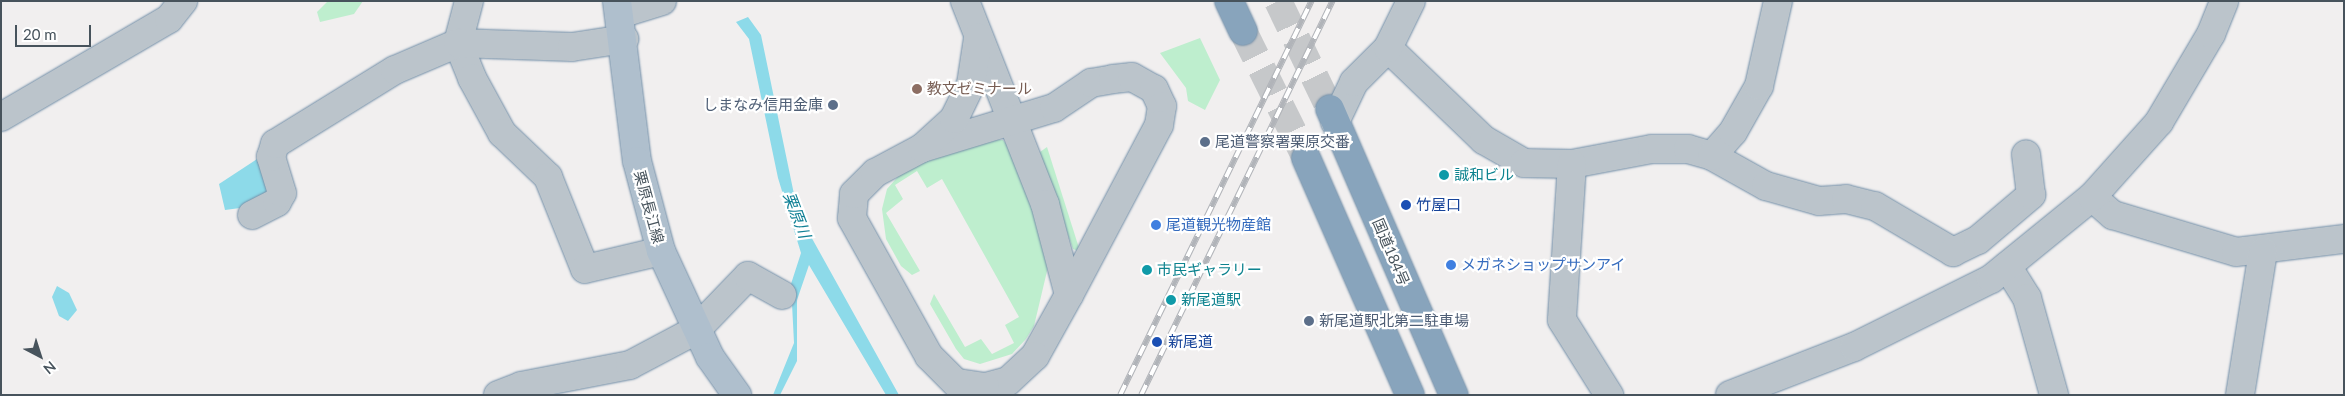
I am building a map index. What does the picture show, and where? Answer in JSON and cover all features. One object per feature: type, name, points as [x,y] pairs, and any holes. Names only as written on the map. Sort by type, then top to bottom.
[{"type":"highway","points":[[1229,1],[1244,31]]},
{"type":"highway","name":"国道184号","points":[[1332,115],[1454,395]]},
{"type":"highway","points":[[1306,158],[1410,395]]},
{"type":"main road","name":"栗原長江線","points":[[620,18],[637,161],[661,251],[696,330],[737,395]]},
{"type":"street","points":[[1,118],[168,19],[183,1]]},
{"type":"street","points":[[469,1],[458,43],[495,123],[548,177],[585,269],[661,251]]},
{"type":"street","points":[[252,215],[277,202],[282,193],[271,157],[275,144],[395,70],[458,43],[572,47],[620,18],[662,1]]},
{"type":"street","points":[[965,1],[978,38],[1014,119],[1045,204],[1070,295]]},
{"type":"street","points":[[1332,115],[1354,82],[1388,48],[1410,1]]},
{"type":"street","points":[[1712,156],[1733,132],[1759,86],[1778,1]]},
{"type":"street","points":[[1730,395],[1854,347],[1967,293],[2007,266],[2092,197],[2159,122],[2211,34],[2224,1]]},
{"type":"street","points":[[922,148],[954,119],[971,84],[978,38]]},
{"type":"street","points":[[1388,48],[1484,140],[1524,163],[1572,164],[1652,149],[1688,150],[1712,156],[1766,186],[1819,201],[1846,199],[1875,206],[1953,252],[1967,293]]},
{"type":"street","points":[[1132,77],[1154,89],[1162,106],[1160,125],[1070,295],[1035,356],[1008,381],[985,387],[956,383],[929,356],[852,218],[854,194],[875,173],[922,148],[1054,108],[1091,83],[1112,79],[1132,77]]},
{"type":"street","points":[[1953,252],[1978,240],[2031,195],[2026,154]]},
{"type":"street","points":[[1572,164],[1562,320],[1609,395]]},
{"type":"street","points":[[2092,197],[2114,215],[2236,252],[2263,252],[2344,239]]},
{"type":"street","points":[[2240,395],[2263,252]]},
{"type":"street","points":[[2007,266],[2027,298],[2054,395]]},
{"type":"street","points":[[498,395],[521,386],[614,371],[696,330],[748,276],[782,295]]},
{"type":"green space","points":[[328,1],[363,1],[354,14],[320,22],[317,12]]},
{"type":"green space","points":[[1200,38],[1220,80],[1205,110],[1188,101],[1186,88],[1160,53]]},
{"type":"green space","points":[[980,138],[1003,140],[1013,150],[1034,204],[1048,267],[1034,326],[1026,339],[1012,354],[980,364],[964,359],[956,349],[930,304],[934,294],[965,347],[981,339],[992,354],[1014,343],[1005,325],[1019,317],[942,179],[927,188],[917,171],[895,185],[903,199],[886,213],[920,271],[912,275],[901,266],[886,239],[882,209],[887,189],[902,172]]},
{"type":"green space","points":[[1047,147],[1079,248],[1078,251],[1073,249],[1046,174],[1040,152]]},
{"type":"water","name":"栗原川","points":[[748,17],[761,35],[795,199],[809,233],[899,395],[886,395],[809,265],[797,300],[797,361],[780,395],[773,395],[794,343],[791,284],[801,253],[778,178],[749,39],[736,22]]},
{"type":"water","points":[[260,157],[271,190],[240,208],[225,210],[219,184]]},
{"type":"water","points":[[57,286],[69,293],[77,310],[68,321],[59,316],[52,297]]},
{"type":"tunnel","points":[[1278,1],[1330,109]]},
{"type":"tunnel","points":[[1243,31],[1306,158]]},
{"type":"railway","points":[[1120,395],[1311,1]]},
{"type":"railway","points":[[1141,395],[1332,1]]},
{"type":"place","name":"教文ゼミナール","points":[[917,89]]},
{"type":"place","name":"しまなみ信用金庫","points":[[833,105]]},
{"type":"place","name":"尾道警察署栗原交番","points":[[1205,142]]},
{"type":"place","name":"誠和ビル","points":[[1444,175]]},
{"type":"place","name":"竹屋口","points":[[1406,205]]},
{"type":"place","name":"尾道観光物産館","points":[[1156,225]]},
{"type":"place","name":"メガネショップサンアイ","points":[[1451,265]]},
{"type":"place","name":"市民ギャラリー","points":[[1147,270]]},
{"type":"place","name":"新尾道駅","points":[[1171,300]]},
{"type":"place","name":"新尾道駅北第二駐車場","points":[[1309,321]]},
{"type":"place","name":"新尾道","points":[[1157,342]]}]
